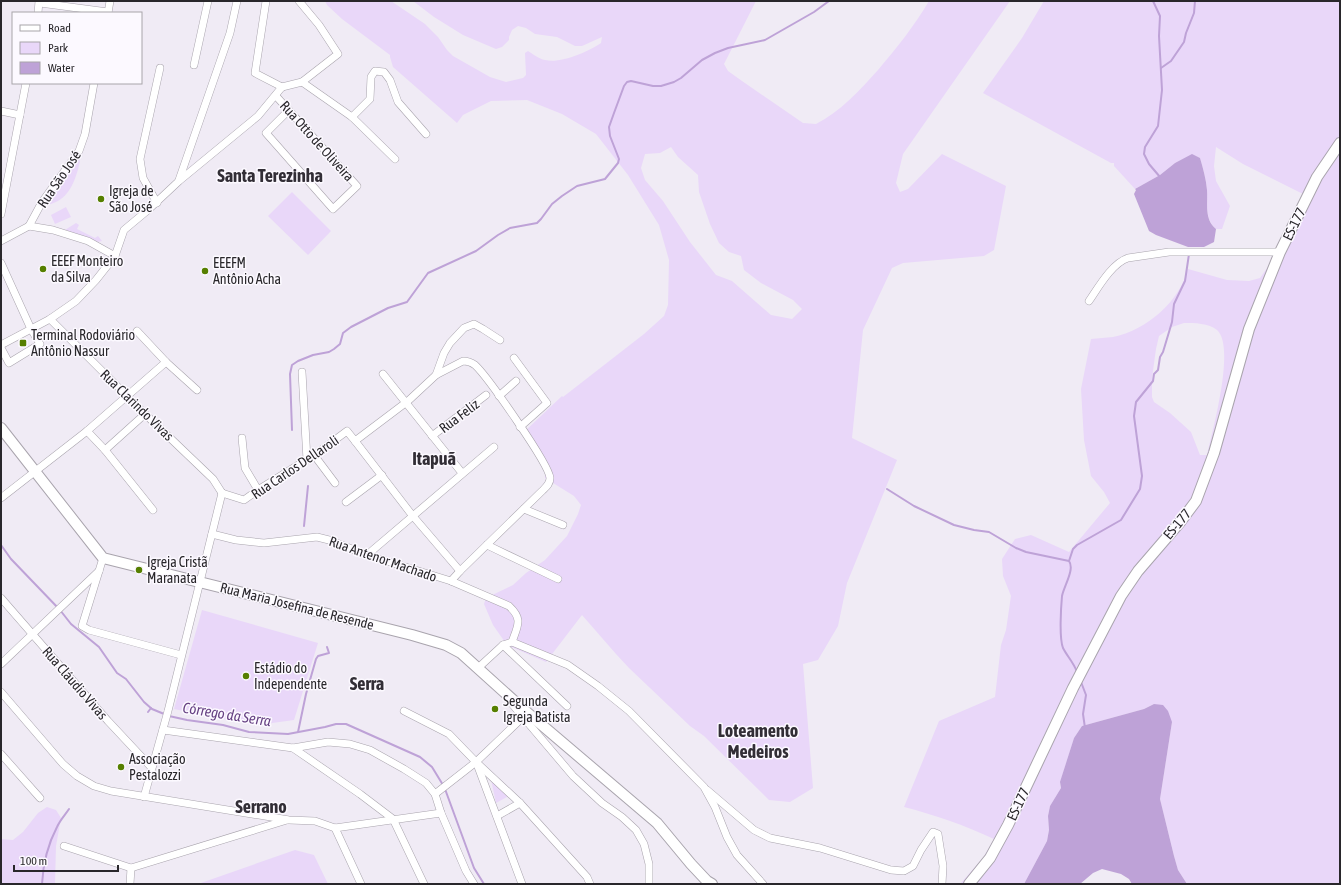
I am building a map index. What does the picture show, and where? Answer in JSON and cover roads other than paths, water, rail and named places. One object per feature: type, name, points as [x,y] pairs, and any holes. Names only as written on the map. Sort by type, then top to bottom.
[{"type":"main road","name":"ES-177","points":[[969,884],[990,858],[1008,825],[1073,688],[1120,596],[1138,571],[1181,521],[1196,501],[1214,453],[1249,329],[1280,252],[1317,177],[1340,143]]},
{"type":"main road","points":[[1,428],[104,558]]},
{"type":"main road","name":"Rua Maria Josefina de Resende","points":[[104,558],[446,645],[460,653],[478,668],[523,713]]},
{"type":"main road","points":[[523,713],[657,824],[691,864],[707,881],[712,884]]},
{"type":"street","points":[[108,12],[110,1]]},
{"type":"street","points":[[194,65],[208,1]]},
{"type":"street","points":[[179,181],[230,33],[237,1]]},
{"type":"street","points":[[266,1],[255,74],[282,86],[302,82],[338,54],[319,25],[299,1]]},
{"type":"street","points":[[38,12],[40,2],[102,12]]},
{"type":"street","points":[[157,203],[143,178],[140,159],[142,144],[160,68]]},
{"type":"street","points":[[352,118],[370,99],[371,77],[375,71],[384,72],[390,80],[398,102],[426,134]]},
{"type":"street","points":[[302,82],[352,118],[395,159]]},
{"type":"street","points":[[1,214],[26,84]]},
{"type":"street","name":"Rua São José","points":[[94,84],[85,134],[79,151],[42,202],[29,226],[53,230],[88,241],[115,256]]},
{"type":"street","points":[[1,263],[32,329],[40,344],[9,363],[1,347],[10,340],[32,329],[50,319],[76,301],[96,280],[115,256],[124,230],[157,203],[179,181],[258,116],[276,96],[282,86]]},
{"type":"street","name":"Rua Otto de Oliveira","points":[[276,96],[289,110],[357,186],[334,209],[266,133],[289,110]]},
{"type":"street","points":[[1,111],[20,115]]},
{"type":"street","points":[[1,241],[29,226]]},
{"type":"street","points":[[1089,301],[1114,268],[1123,260],[1128,258],[1169,252],[1280,252]]},
{"type":"street","name":"Rua Clarindo Vivas","points":[[50,319],[145,414],[213,479],[222,494]]},
{"type":"street","name":"Rua Carlos Dellaroli","points":[[222,494],[244,500],[307,460],[347,432],[355,441],[405,402],[436,375],[444,353],[450,343],[464,328],[474,324],[500,340]]},
{"type":"street","points":[[137,331],[166,362],[197,390]]},
{"type":"street","points":[[1,340],[10,340]]},
{"type":"street","points":[[514,358],[547,403],[520,427]]},
{"type":"street","points":[[436,375],[463,361],[468,361],[473,364],[484,374],[499,396],[546,468],[550,477],[549,483],[451,581]]},
{"type":"street","points":[[1,498],[87,431],[166,362]]},
{"type":"street","points":[[302,372],[307,460]]},
{"type":"street","points":[[384,374],[462,473]]},
{"type":"street","points":[[499,396],[516,381]]},
{"type":"street","name":"Rua Feliz","points":[[432,436],[486,395]]},
{"type":"street","points":[[105,450],[145,414]]},
{"type":"street","points":[[87,431],[105,450],[152,510]]},
{"type":"street","points":[[242,438],[245,468],[258,490]]},
{"type":"street","points":[[355,441],[412,515],[460,571]]},
{"type":"street","points":[[367,555],[412,515],[494,447]]},
{"type":"street","points":[[314,455],[335,483]]},
{"type":"street","points":[[346,502],[382,475]]},
{"type":"street","points":[[144,797],[151,768],[166,720],[222,494]]},
{"type":"street","points":[[524,509],[563,525]]},
{"type":"street","name":"Rua Antenor Machado","points":[[212,534],[236,540],[264,543],[317,537],[329,540],[367,555],[451,581],[502,603],[515,612],[519,624],[512,642]]},
{"type":"street","points":[[487,545],[558,579]]},
{"type":"street","points":[[104,558],[82,626],[89,630],[181,655]]},
{"type":"street","points":[[1,664],[99,571]]},
{"type":"street","name":"Rua Cláudio Vivas","points":[[1,598],[151,768]]},
{"type":"street","points":[[478,668],[503,645],[512,642],[568,666],[598,686],[629,711],[704,787],[754,830],[770,838],[820,848],[891,870],[904,871],[913,866],[921,850],[933,832],[938,834],[943,866],[942,884]]},
{"type":"street","points":[[503,645],[567,706]]},
{"type":"street","points":[[1,692],[63,764],[77,776],[94,786],[111,791],[289,820],[315,821],[336,828],[442,813]]},
{"type":"street","points":[[404,711],[449,734],[476,762],[520,803],[587,877],[590,884]]},
{"type":"street","points":[[436,794],[476,762],[523,713]]},
{"type":"street","name":"Rua Maria Josefina de Resende","points":[[523,713],[573,776],[602,803],[622,817],[636,830],[644,844],[649,864],[650,884]]},
{"type":"street","points":[[163,730],[293,748],[328,742],[350,744],[370,750],[426,783],[436,794],[442,813],[466,871],[474,884]]},
{"type":"street","points":[[293,748],[360,794],[393,819],[424,884]]},
{"type":"street","points":[[1,754],[40,798]]},
{"type":"street","points":[[476,762],[522,884]]},
{"type":"street","points":[[704,787],[737,855],[763,884]]},
{"type":"street","points":[[497,816],[520,803]]},
{"type":"street","points":[[64,846],[132,868],[289,820]]},
{"type":"street","points":[[336,828],[361,884]]},
{"type":"street","points":[[130,884],[132,868]]},
{"type":"water","points":[[1192,154],[1200,158],[1207,186],[1208,216],[1212,225],[1216,229],[1214,242],[1204,247],[1188,247],[1149,231],[1134,194],[1135,189],[1160,175],[1175,163]]},
{"type":"water","points":[[1154,704],[1163,705],[1168,711],[1172,722],[1160,799],[1178,870],[1187,884],[1132,884],[1129,879],[1121,874],[1102,869],[1093,873],[1080,884],[1024,884],[1047,841],[1050,806],[1061,788],[1060,782],[1074,738],[1082,726],[1144,709]]},
{"type":"waterway","points":[[292,430],[290,374],[292,365],[313,355],[329,352],[340,344],[343,333],[351,327],[388,308],[407,302],[428,273],[476,251],[510,228],[537,223],[552,204],[577,186],[605,179],[618,163],[619,159],[610,136],[609,127],[624,86],[627,82],[631,81],[653,86],[661,86],[674,82],[702,60],[715,53],[728,48],[765,40],[814,12],[829,1]]},
{"type":"waterway","points":[[1153,1],[1160,16],[1159,36],[1162,90],[1158,126],[1145,147],[1144,154],[1149,164],[1160,177]]},
{"type":"waterway","points":[[1161,68],[1171,61],[1184,42],[1194,13],[1195,1]]},
{"type":"waterway","points":[[1077,672],[1063,648],[1061,637],[1062,596],[1070,573],[1071,564],[1069,561],[1073,549],[1077,545],[1121,520],[1140,489],[1142,476],[1134,416],[1136,402],[1153,381],[1154,374],[1158,370],[1160,357],[1163,352],[1172,322],[1174,304],[1185,281],[1189,254]]},
{"type":"waterway","points":[[304,526],[308,486]]},
{"type":"waterway","points":[[887,489],[914,506],[954,525],[989,532],[1016,548],[1026,552],[1069,561]]},
{"type":"waterway","name":"Córrego da Serra","points":[[1,545],[11,559],[60,610],[71,624],[99,647],[117,673],[126,679],[144,702],[152,709],[169,716],[223,725],[249,732],[288,734],[336,724],[346,724],[420,757],[432,767],[443,785]]},
{"type":"waterway","points":[[298,732],[306,694],[316,659],[318,656],[329,653],[327,647]]},
{"type":"waterway","points":[[1081,682],[1086,695],[1083,714],[1085,728]]},
{"type":"waterway","name":"Córrego da Serra","points":[[148,712],[151,708]]},
{"type":"waterway","name":"Córrego da Serra","points":[[445,789],[474,868],[484,884]]},
{"type":"waterway","points":[[42,884],[45,862],[51,840],[60,822],[69,809]]},
{"type":"place","name":"Igreja de São José","points":[[101,199]]},
{"type":"place","name":"EEEF Monteiro da Silva","points":[[43,269]]},
{"type":"place","name":"EEEFM Antônio Acha","points":[[205,271]]},
{"type":"place","name":"Terminal Rodoviário Antônio Nassur","points":[[23,343]]},
{"type":"place","name":"Igreja Cristã Maranata","points":[[139,570]]},
{"type":"place","name":"Estádio do Independente","points":[[246,676]]},
{"type":"place","name":"Segunda Igreja Batista","points":[[495,709]]},
{"type":"place","name":"Associação Pestalozzi","points":[[121,767]]},
{"type":"district","name":"Santa Terezinha","points":[[270,175]]},
{"type":"district","name":"Itapuã","points":[[434,458]]},
{"type":"district","name":"Serra","points":[[367,683]]},
{"type":"district","name":"Loteamento Medeiros","points":[[758,740]]},
{"type":"district","name":"Serrano","points":[[261,806]]}]
